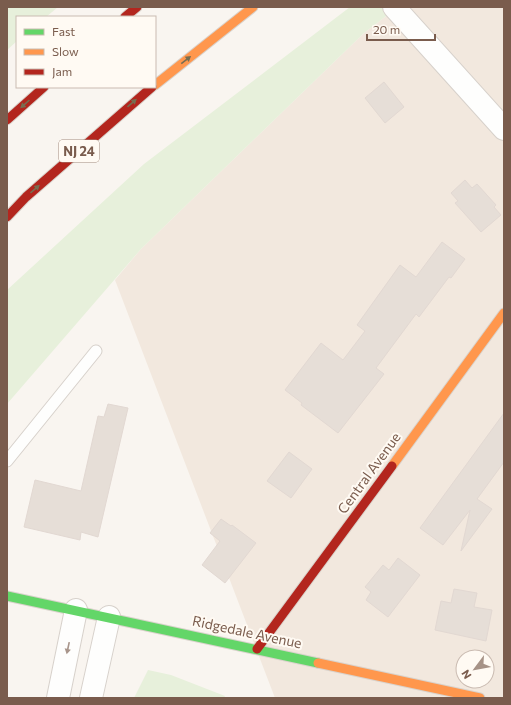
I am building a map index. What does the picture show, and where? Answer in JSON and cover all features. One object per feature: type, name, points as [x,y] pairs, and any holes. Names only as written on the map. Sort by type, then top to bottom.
[{"type":"main road","points":[[126,16],[137,7]]},
{"type":"main road","points":[[156,84],[253,7]]},
{"type":"main road","points":[[7,120],[43,88]]},
{"type":"main road","name":"NJ 24","points":[[7,216],[26,197],[151,88]]},
{"type":"main road","name":"Central Avenue","points":[[257,649],[504,313]]},
{"type":"main road","name":"Ridgedale Avenue","points":[[7,596],[480,698]]},
{"type":"street","points":[[399,12],[504,129]]},
{"type":"street","points":[[58,698],[76,610]]},
{"type":"street","points":[[91,698],[109,617]]},
{"type":"lane","points":[[7,460],[96,351]]},
{"type":"shaded area","points":[[398,7],[504,7],[504,698],[275,698],[115,280],[141,249],[364,33]]},
{"type":"green space","points":[[7,7],[58,7],[47,16],[16,16],[16,42],[7,50]]},
{"type":"green space","points":[[350,7],[398,7],[364,33],[141,249],[7,404],[7,290],[144,164]]},
{"type":"green space","points":[[148,670],[171,675],[225,696],[224,698],[134,698]]},
{"type":"building","points":[[384,82],[404,107],[385,123],[365,98]]},
{"type":"building","points":[[465,180],[472,188],[477,184],[496,205],[494,207],[501,215],[481,232],[455,203],[458,201],[451,193]]},
{"type":"building","points":[[442,242],[465,259],[451,278],[449,277],[419,317],[416,314],[376,368],[384,374],[338,433],[301,405],[302,403],[285,390],[321,343],[343,360],[365,331],[357,325],[400,265],[416,277]]},
{"type":"building","points":[[108,404],[128,408],[98,537],[81,532],[80,540],[24,527],[35,480],[81,491],[98,416],[104,417]]},
{"type":"building","points":[[504,413],[504,462],[477,499],[492,509],[461,551],[470,510],[443,545],[420,528]]},
{"type":"building","points":[[289,452],[312,469],[291,498],[267,481]]},
{"type":"building","points":[[221,519],[231,526],[232,525],[256,543],[225,583],[202,565],[220,541],[210,533]]},
{"type":"building","points":[[398,558],[420,575],[388,617],[366,600],[371,592],[365,587],[383,565],[389,570]]},
{"type":"building","points":[[454,589],[477,593],[474,607],[492,610],[486,641],[435,630],[441,601],[451,603]]},
{"type":"traffic: fast","points":[[7,596],[318,663]]},
{"type":"traffic: slow","points":[[156,84],[253,7]]},
{"type":"traffic: slow","points":[[392,466],[504,313]]},
{"type":"traffic: slow","points":[[318,663],[480,698]]},
{"type":"traffic: jam","points":[[126,16],[137,7]]},
{"type":"traffic: jam","points":[[7,120],[43,88]]},
{"type":"traffic: jam","points":[[7,217],[26,197],[151,88]]},
{"type":"traffic: jam","points":[[257,649],[392,466]]}]
